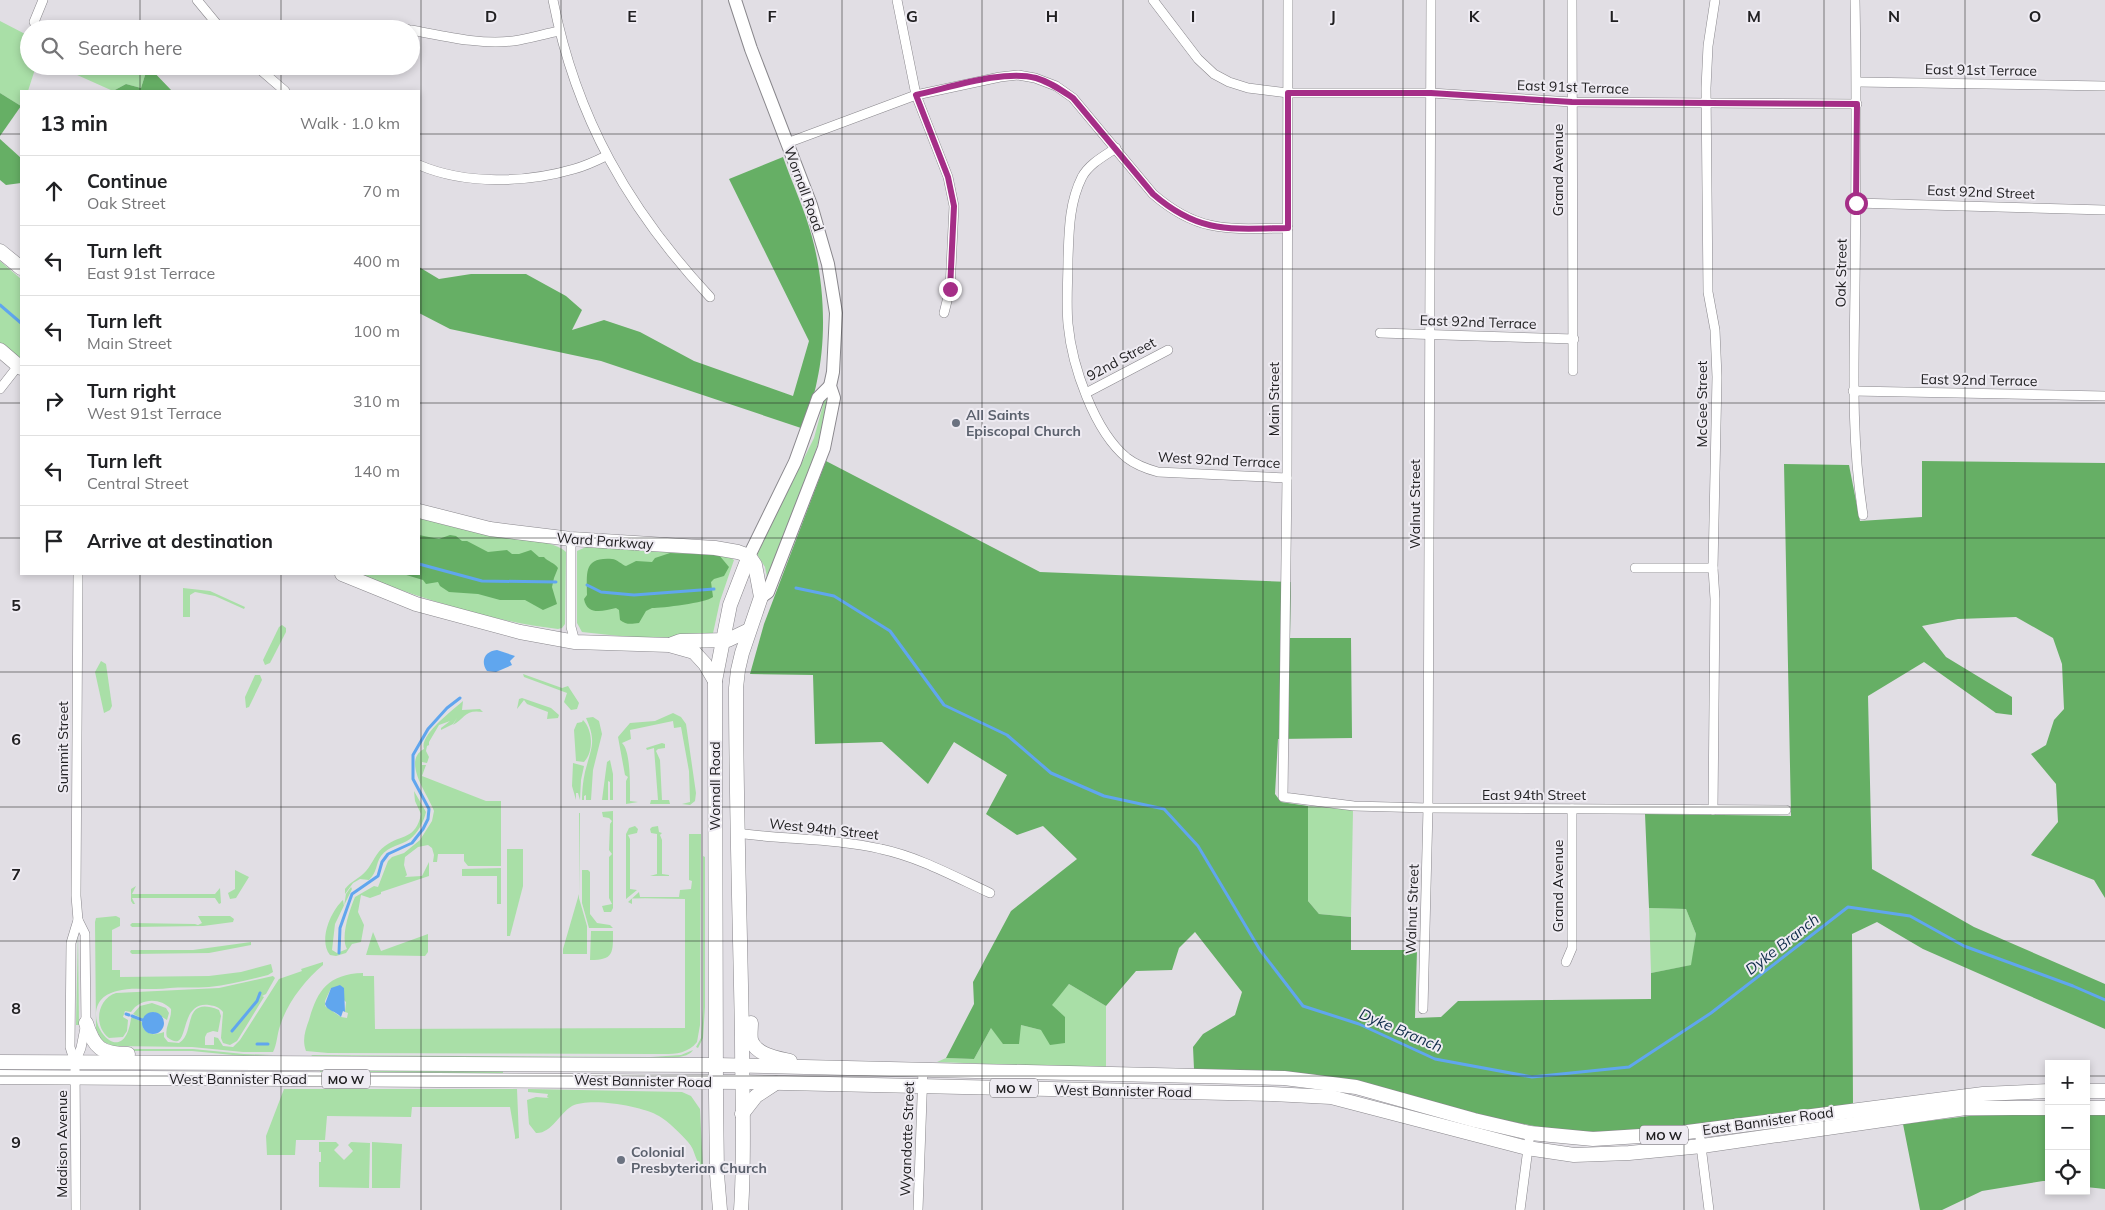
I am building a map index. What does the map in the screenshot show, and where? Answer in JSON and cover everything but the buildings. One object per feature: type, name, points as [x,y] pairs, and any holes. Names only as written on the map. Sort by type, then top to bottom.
[{"type":"main road","name":"Wornall Road","points":[[735,0],[751,49],[811,205],[824,247],[833,288],[836,313],[833,372],[830,386],[834,398],[824,448],[768,592],[761,597],[748,630],[738,670],[736,688],[737,833],[741,958],[743,1176],[741,1210]]},
{"type":"main road","points":[[0,251],[20,267]]},
{"type":"main road","points":[[0,350],[20,367]]},
{"type":"main road","name":"Wornall Road","points":[[720,1210],[717,1174],[716,1082],[715,681],[730,605],[749,556],[795,462],[818,398],[830,386]]},
{"type":"main road","name":"Ward Parkway","points":[[420,511],[490,529],[571,539],[715,548],[749,556]]},
{"type":"main road","points":[[749,556],[755,565],[761,597]]},
{"type":"main road","points":[[344,575],[416,604],[520,632],[575,642],[669,645],[694,652],[705,664],[715,681]]},
{"type":"main road","points":[[669,645],[680,641],[728,640],[748,630]]},
{"type":"main road","points":[[741,958],[748,973],[751,1040],[764,1054],[818,1067]]},
{"type":"main road","points":[[86,1023],[94,1044],[111,1054],[190,1055],[210,1063]]},
{"type":"main road","name":"West Bannister Road","points":[[0,1062],[716,1065],[1284,1078]]},
{"type":"main road","name":"West Bannister Road","points":[[0,1077],[742,1082],[1287,1095]]},
{"type":"main road","name":"East Bannister Road","points":[[1284,1078],[1356,1086],[1474,1120],[1530,1132],[1593,1139],[1672,1134],[1983,1094],[2045,1092]]},
{"type":"main road","points":[[742,1114],[756,1096],[776,1083]]},
{"type":"main road","points":[[2090,1091],[2105,1091]]},
{"type":"main road","name":"East Bannister Road","points":[[1287,1095],[1331,1097],[1527,1148],[1574,1155],[1629,1153],[1702,1146],[1966,1108],[2045,1108]]},
{"type":"main road","points":[[2090,1108],[2105,1108]]},
{"type":"street","points":[[35,20],[43,0]]},
{"type":"street","points":[[197,0],[214,20]]},
{"type":"street","points":[[553,0],[559,31],[579,96],[606,156],[655,234],[710,297]]},
{"type":"street","points":[[896,0],[916,95],[948,177],[954,206],[950,289],[944,313]]},
{"type":"street","name":"East 91st Terrace","points":[[1153,0],[1198,59],[1214,74],[1229,82],[1248,88],[1288,93],[1431,93],[1572,102],[1857,104]]},
{"type":"street","name":"Main Street","points":[[1283,797],[1287,478],[1288,0]]},
{"type":"street","name":"Walnut Street","points":[[1423,1009],[1428,808],[1431,0]]},
{"type":"street","name":"Grand Avenue","points":[[1572,0],[1573,371]]},
{"type":"street","name":"McGee Street","points":[[1713,810],[1717,377],[1715,330],[1708,292],[1706,103],[1708,46],[1715,0]]},
{"type":"street","name":"Oak Street","points":[[1855,0],[1857,104],[1853,390],[1855,456],[1863,515]]},
{"type":"street","points":[[420,32],[460,39],[492,42],[513,41],[559,31]]},
{"type":"street","points":[[268,75],[284,90]]},
{"type":"street","points":[[787,143],[916,95],[1000,77],[1018,75],[1035,78],[1056,86],[1073,98],[1153,194],[1168,207],[1186,218],[1205,226],[1225,229],[1288,228]]},
{"type":"street","name":"East 91st Terrace","points":[[1857,82],[2105,86]]},
{"type":"street","points":[[1086,393],[1078,372],[1068,325],[1067,296],[1071,214],[1074,196],[1083,175],[1094,163],[1116,148]]},
{"type":"street","points":[[420,165],[461,177],[521,179],[576,169],[606,156]]},
{"type":"street","name":"East 92nd Street","points":[[1856,203],[2105,210]]},
{"type":"street","name":"East 92nd Terrace","points":[[1380,333],[1429,333],[1574,339]]},
{"type":"street","name":"92nd Street","points":[[1086,393],[1168,350]]},
{"type":"street","points":[[0,389],[20,367]]},
{"type":"street","name":"East 92nd Terrace","points":[[1853,390],[2105,396]]},
{"type":"street","name":"West 92nd Terrace","points":[[1086,393],[1098,419],[1114,446],[1128,459],[1150,470],[1158,472],[1287,478]]},
{"type":"street","points":[[571,539],[571,627],[575,642]]},
{"type":"street","points":[[1635,568],[1714,568]]},
{"type":"street","name":"Summit Street","points":[[74,1063],[70,1047],[71,943],[78,920],[76,896],[78,575]]},
{"type":"street","name":"East 94th Street","points":[[1283,797],[1354,806],[1428,808],[1786,810]]},
{"type":"street","name":"Grand Avenue","points":[[1566,962],[1572,948],[1572,809]]},
{"type":"street","name":"West 94th Street","points":[[737,833],[857,844],[883,849],[912,859],[990,893]]},
{"type":"street","name":"Summit Street","points":[[74,1063],[81,1048],[86,1023],[85,934],[78,920]]},
{"type":"street","name":"Madison Avenue","points":[[74,1063],[76,1210]]},
{"type":"street","name":"Wyandotte Street","points":[[918,1210],[923,1070]]},
{"type":"street","points":[[1699,1130],[1709,1210]]},
{"type":"street","points":[[1520,1210],[1530,1132]]},
{"type":"green space","points":[[0,21],[20,31],[20,75],[33,75],[28,90],[20,90],[20,105],[0,93]]},
{"type":"green space","points":[[77,75],[145,75],[141,88],[126,84],[115,90],[111,90]]},
{"type":"green space","points":[[145,75],[157,75],[171,90],[115,90],[126,84],[141,88]]},
{"type":"green space","points":[[0,93],[20,105],[20,107],[0,136]]},
{"type":"green space","points":[[0,139],[20,157],[20,183],[6,185],[0,180]]},
{"type":"green space","points":[[783,157],[812,237],[819,272],[823,309],[822,346],[817,381],[801,428],[601,361],[450,329],[420,314],[420,268],[439,279],[471,274],[526,274],[566,296],[582,310],[572,330],[604,320],[640,332],[694,361],[793,396],[809,341],[729,179]]},
{"type":"green space","points":[[0,261],[20,278],[20,358],[0,343]]},
{"type":"green space","points":[[826,394],[830,394],[813,460],[767,577],[765,567],[757,554],[814,438]]},
{"type":"green space","points":[[826,461],[1040,572],[1291,582],[1290,638],[1351,638],[1352,738],[1278,739],[1275,794],[1281,802],[1308,806],[1308,901],[1319,914],[1351,917],[1351,950],[1417,950],[1415,1018],[1441,1017],[1458,1001],[1651,999],[1651,973],[1691,965],[1696,934],[1686,909],[1649,908],[1645,814],[1791,816],[1784,464],[1849,465],[1860,521],[1922,517],[1922,461],[2105,463],[2105,898],[2094,880],[2031,855],[2058,822],[2056,784],[2031,754],[2046,745],[2054,720],[2064,709],[2062,664],[2053,638],[2016,617],[1958,619],[1922,626],[1946,657],[2012,697],[2012,715],[1996,713],[1924,662],[1868,696],[1872,869],[1974,927],[2105,984],[2105,1029],[1923,949],[1877,922],[1852,934],[1853,1104],[1665,1130],[1583,1132],[1544,1128],[1493,1118],[1365,1083],[1315,1075],[1194,1069],[1193,1047],[1203,1034],[1235,1015],[1242,992],[1195,932],[1179,948],[1172,970],[1136,971],[1106,1006],[1069,984],[1052,1005],[1065,1017],[1065,1043],[1050,1045],[1041,1030],[1021,1025],[1019,1044],[1003,1044],[991,1028],[974,1059],[946,1058],[974,1004],[973,982],[1011,911],[1077,859],[1043,826],[1017,835],[986,814],[1007,775],[954,742],[928,784],[882,742],[815,744],[813,675],[750,674],[764,624]]},
{"type":"green space","points":[[420,518],[465,530],[536,540],[559,547],[566,552],[565,624],[562,628],[558,629],[506,620],[430,600],[359,575],[420,575]]},
{"type":"green space","points":[[420,535],[439,539],[450,535],[456,536],[462,541],[467,541],[488,552],[507,550],[512,554],[519,554],[531,550],[539,557],[544,557],[555,564],[558,568],[552,587],[557,604],[543,610],[525,600],[500,600],[478,594],[449,592],[440,586],[438,582],[426,584],[423,580],[406,575],[420,575]]},
{"type":"green space","points":[[586,547],[725,555],[734,560],[720,601],[712,638],[629,637],[582,632],[577,623],[577,551]]},
{"type":"green space","points":[[670,553],[719,555],[729,567],[724,576],[711,582],[713,597],[693,603],[652,608],[646,611],[639,623],[631,624],[620,620],[619,610],[616,608],[596,611],[588,608],[584,599],[587,595],[587,573],[591,564],[603,559],[614,559],[626,566],[636,561],[652,562],[655,558]]},
{"type":"green space","points":[[183,588],[210,591],[245,607],[244,609],[215,596],[195,592],[190,595],[190,617],[183,617]]},
{"type":"green space","points":[[282,625],[286,628],[286,632],[270,663],[265,665],[263,660],[279,627]]},
{"type":"green space","points":[[101,661],[106,664],[112,706],[110,710],[104,713],[95,672]]},
{"type":"green space","points":[[523,674],[562,688],[568,686],[579,703],[577,709],[571,710],[564,702],[567,693],[524,677]]},
{"type":"green space","points":[[255,675],[260,675],[262,680],[249,707],[246,708],[245,697]]},
{"type":"green space","points":[[522,698],[551,708],[559,715],[558,718],[547,719],[548,712],[527,704],[524,700],[517,709],[519,699]]},
{"type":"green space","points":[[463,701],[462,710],[480,709],[483,712],[469,713],[453,725],[457,718],[453,724],[441,730],[450,721],[439,725],[427,746],[426,751],[429,757],[427,763],[422,762],[422,765],[426,765],[422,776],[486,801],[501,801],[501,866],[468,866],[464,861],[464,854],[438,854],[437,862],[433,862],[432,848],[428,845],[418,847],[405,857],[404,865],[407,875],[405,877],[422,876],[429,862],[429,876],[381,892],[381,894],[370,898],[361,895],[358,912],[364,925],[361,942],[352,944],[346,953],[336,956],[330,955],[325,942],[330,918],[343,900],[344,906],[335,924],[332,950],[337,953],[347,949],[345,930],[355,897],[374,886],[378,887],[388,861],[392,857],[404,853],[420,840],[432,821],[434,811],[418,779],[415,762],[418,754],[424,749],[427,737],[438,723]]},
{"type":"green space","points":[[673,713],[681,717],[686,724],[696,793],[695,801],[690,805],[682,804],[690,802],[689,771],[681,727],[674,728],[673,721],[630,730],[631,739],[622,743],[627,753],[630,801],[638,802],[626,804],[626,781],[628,777],[625,775],[618,737],[630,723],[655,721]]},
{"type":"green space","points":[[593,717],[599,721],[602,734],[593,770],[591,800],[586,800],[586,795],[584,800],[582,800],[582,789],[592,745],[591,733],[586,718]]},
{"type":"green space","points":[[583,720],[589,729],[591,741],[589,753],[584,762],[576,761],[574,730],[577,723]]},
{"type":"green space","points":[[662,743],[665,744],[665,748],[656,751],[660,760],[662,800],[669,800],[670,804],[650,804],[651,800],[658,800],[654,748],[647,750],[646,748]]},
{"type":"green space","points":[[610,760],[613,774],[613,800],[610,800],[610,782],[608,781],[608,800],[602,800],[607,762]]},
{"type":"green space","points":[[573,763],[584,766],[580,800],[578,793],[576,793],[576,800],[572,786]]},
{"type":"green space","points":[[414,791],[426,812],[418,830],[410,839],[384,852],[379,859],[374,874],[369,880],[360,879],[353,883],[345,894],[345,889],[366,871],[382,848],[416,828],[421,814],[415,801]]},
{"type":"green space","points":[[1308,806],[1353,810],[1351,917],[1319,914],[1308,901]]},
{"type":"green space","points":[[613,811],[613,908],[611,912],[604,912],[602,906],[612,904],[609,898],[609,857],[612,854],[609,850],[610,824],[612,821],[609,818],[603,817],[602,812]]},
{"type":"green space","points":[[580,813],[579,898],[587,926],[587,954],[563,954],[579,894]]},
{"type":"green space","points":[[635,826],[638,829],[637,833],[628,835],[630,839],[630,889],[637,890],[626,899],[626,834],[629,828]]},
{"type":"green space","points":[[658,826],[659,832],[662,833],[660,835],[662,840],[662,874],[669,876],[650,876],[657,874],[657,834],[651,833],[650,829]]},
{"type":"green space","points":[[689,834],[701,834],[700,1025],[697,1042],[688,1050],[665,1054],[328,1053],[306,1051],[304,1043],[305,1032],[320,993],[332,981],[340,977],[363,973],[363,976],[374,976],[375,1029],[685,1028],[685,899],[632,898],[639,892],[640,897],[679,897],[680,890],[691,889],[692,881],[689,880]],"holes":[[[331,988],[346,1002],[345,1012],[348,1013],[347,1018],[341,1017],[325,1006],[325,1001]]]},
{"type":"green space","points":[[507,849],[523,849],[523,886],[510,936],[507,936]]},
{"type":"green space","points":[[703,856],[705,857],[705,1007],[703,1038],[698,1048],[696,1047],[701,1038],[703,1009]]},
{"type":"green space","points":[[501,868],[501,904],[497,904],[497,876],[462,876],[462,869]]},
{"type":"green space","points":[[235,870],[249,877],[236,898],[230,899],[228,893],[235,889]]},
{"type":"green space","points":[[582,870],[590,872],[590,914],[597,923],[610,925],[613,928],[589,928],[582,903]]},
{"type":"green space","points":[[136,886],[132,894],[215,894],[220,888],[221,903],[219,904],[215,898],[132,898],[135,904],[133,904],[131,901],[131,889]]},
{"type":"green space","points":[[351,887],[352,889],[344,905],[346,894]]},
{"type":"green space","points":[[1649,908],[1686,909],[1696,934],[1692,965],[1651,973]]},
{"type":"green space","points":[[116,916],[120,918],[120,926],[112,930],[112,970],[120,970],[120,977],[209,976],[241,972],[271,964],[273,972],[254,979],[216,986],[117,991],[103,998],[97,1009],[97,1021],[102,1033],[110,1040],[118,1042],[126,1035],[131,1018],[134,1018],[142,1022],[143,1028],[150,1034],[164,1032],[164,1037],[168,1042],[179,1043],[187,1032],[194,1011],[207,1007],[219,1010],[221,1016],[218,1032],[207,1033],[205,1045],[214,1045],[214,1037],[218,1038],[223,1046],[233,1047],[240,1040],[279,979],[323,962],[323,965],[303,985],[287,1009],[273,1052],[243,1052],[192,1047],[113,1046],[102,1041],[96,1029],[95,922],[96,918]]},
{"type":"green space","points":[[198,916],[230,916],[234,919],[233,922],[203,926],[132,927],[130,925],[132,923],[198,925],[202,923]]},
{"type":"green space","points":[[591,931],[613,931],[613,945],[608,957],[590,960]]},
{"type":"green space","points":[[373,932],[381,951],[428,934],[428,952],[425,956],[366,955]]},
{"type":"green space","points":[[78,934],[79,1025],[76,1025]]},
{"type":"green space","points":[[251,942],[251,945],[209,953],[132,954],[130,952],[131,950],[193,950]]},
{"type":"green space","points":[[273,976],[275,978],[266,994],[262,996],[264,997],[237,1041],[230,1045],[223,1043],[221,1038],[223,1012],[217,1007],[209,1005],[199,1006],[192,1011],[183,1035],[179,1040],[175,1041],[167,1037],[166,1034],[171,1009],[161,1002],[145,1002],[135,1007],[131,1012],[125,1011],[123,1017],[128,1020],[127,1031],[123,1037],[109,1038],[104,1033],[99,1020],[101,1007],[110,996],[116,993],[219,988]]},
{"type":"green space","points":[[1069,984],[1106,1006],[1106,1068],[937,1062],[946,1058],[974,1059],[991,1028],[1021,1025],[1041,1030],[1051,1005]]},
{"type":"green space","points":[[152,1003],[166,1008],[169,1013],[167,1020],[154,1012],[147,1014],[143,1019],[133,1014],[140,1006]]},
{"type":"green space","points":[[117,1049],[193,1049],[273,1055],[243,1056],[192,1051],[114,1051]]},
{"type":"green space","points":[[693,1050],[687,1055],[665,1058],[314,1057],[311,1055],[651,1057],[681,1055]]},
{"type":"green space","points":[[320,1069],[503,1070],[503,1074],[320,1073]]},
{"type":"green space","points":[[284,1089],[517,1089],[519,1138],[515,1139],[510,1107],[412,1107],[411,1117],[327,1116],[325,1140],[296,1140],[295,1155],[267,1155],[266,1136]]},
{"type":"green space","points":[[528,1089],[682,1092],[691,1096],[700,1109],[703,1168],[698,1162],[691,1145],[670,1124],[651,1112],[629,1106],[591,1102],[580,1103],[568,1109],[551,1127],[536,1133],[529,1124],[527,1100],[536,1097],[549,1098],[547,1097],[548,1094],[528,1092]]},
{"type":"green space","points":[[2045,1114],[2045,1181],[1982,1191],[1942,1210],[1920,1210],[1903,1124],[1969,1116]]},
{"type":"green space","points":[[2090,1115],[2105,1115],[2105,1189],[2090,1187]]},
{"type":"green space","points":[[319,1142],[336,1142],[339,1145],[334,1150],[344,1160],[353,1151],[348,1145],[351,1142],[370,1143],[369,1188],[319,1187],[321,1152],[319,1152]]},
{"type":"green space","points":[[372,1142],[402,1144],[400,1188],[372,1188]]},
{"type":"water","points":[[497,650],[515,656],[510,661],[512,665],[496,672],[487,671],[484,664],[485,657],[489,652]]},
{"type":"water","points":[[340,985],[344,988],[345,1012],[343,1011],[341,1017],[325,1004],[331,988]]},
{"type":"water","points":[[153,1012],[161,1015],[164,1023],[161,1031],[153,1034],[145,1031],[142,1023],[145,1015]]},
{"type":"waterway","name":"Dyke Branch","points":[[0,305],[20,322]]},
{"type":"waterway","name":"Dyke Branch","points":[[420,564],[482,581],[556,582]]},
{"type":"waterway","name":"Dyke Branch","points":[[587,585],[601,592],[634,595],[714,589]]},
{"type":"waterway","name":"Dyke Branch","points":[[796,588],[834,596],[890,631],[944,705],[1007,735],[1051,773],[1104,796],[1164,809],[1198,846],[1260,950],[1303,1006],[1359,1024],[1435,1059],[1532,1077],[1629,1067],[1711,1013],[1848,907],[1910,916],[1964,946],[2073,986],[2105,1000]]},
{"type":"waterway","points":[[339,953],[340,928],[352,894],[378,876],[382,862],[388,854],[412,843],[428,819],[429,809],[413,779],[413,755],[428,729],[447,708],[460,698]]},
{"type":"waterway","points":[[232,1031],[257,1001],[260,993]]},
{"type":"waterway","points":[[132,1016],[145,1021]]},
{"type":"waterway","points":[[257,1044],[268,1044]]},
{"type":"place","name":"All Saints Episcopal Church","points":[[956,423]]},
{"type":"place","name":"Colonial Presbyterian Church","points":[[621,1160]]},
{"type":"route","points":[[950,289],[954,206],[948,177],[916,95],[1000,77],[1018,75],[1035,78],[1056,86],[1073,98],[1153,194],[1168,207],[1186,218],[1205,226],[1225,229],[1288,228],[1288,93],[1431,93],[1572,102],[1857,104],[1856,203]]}]
